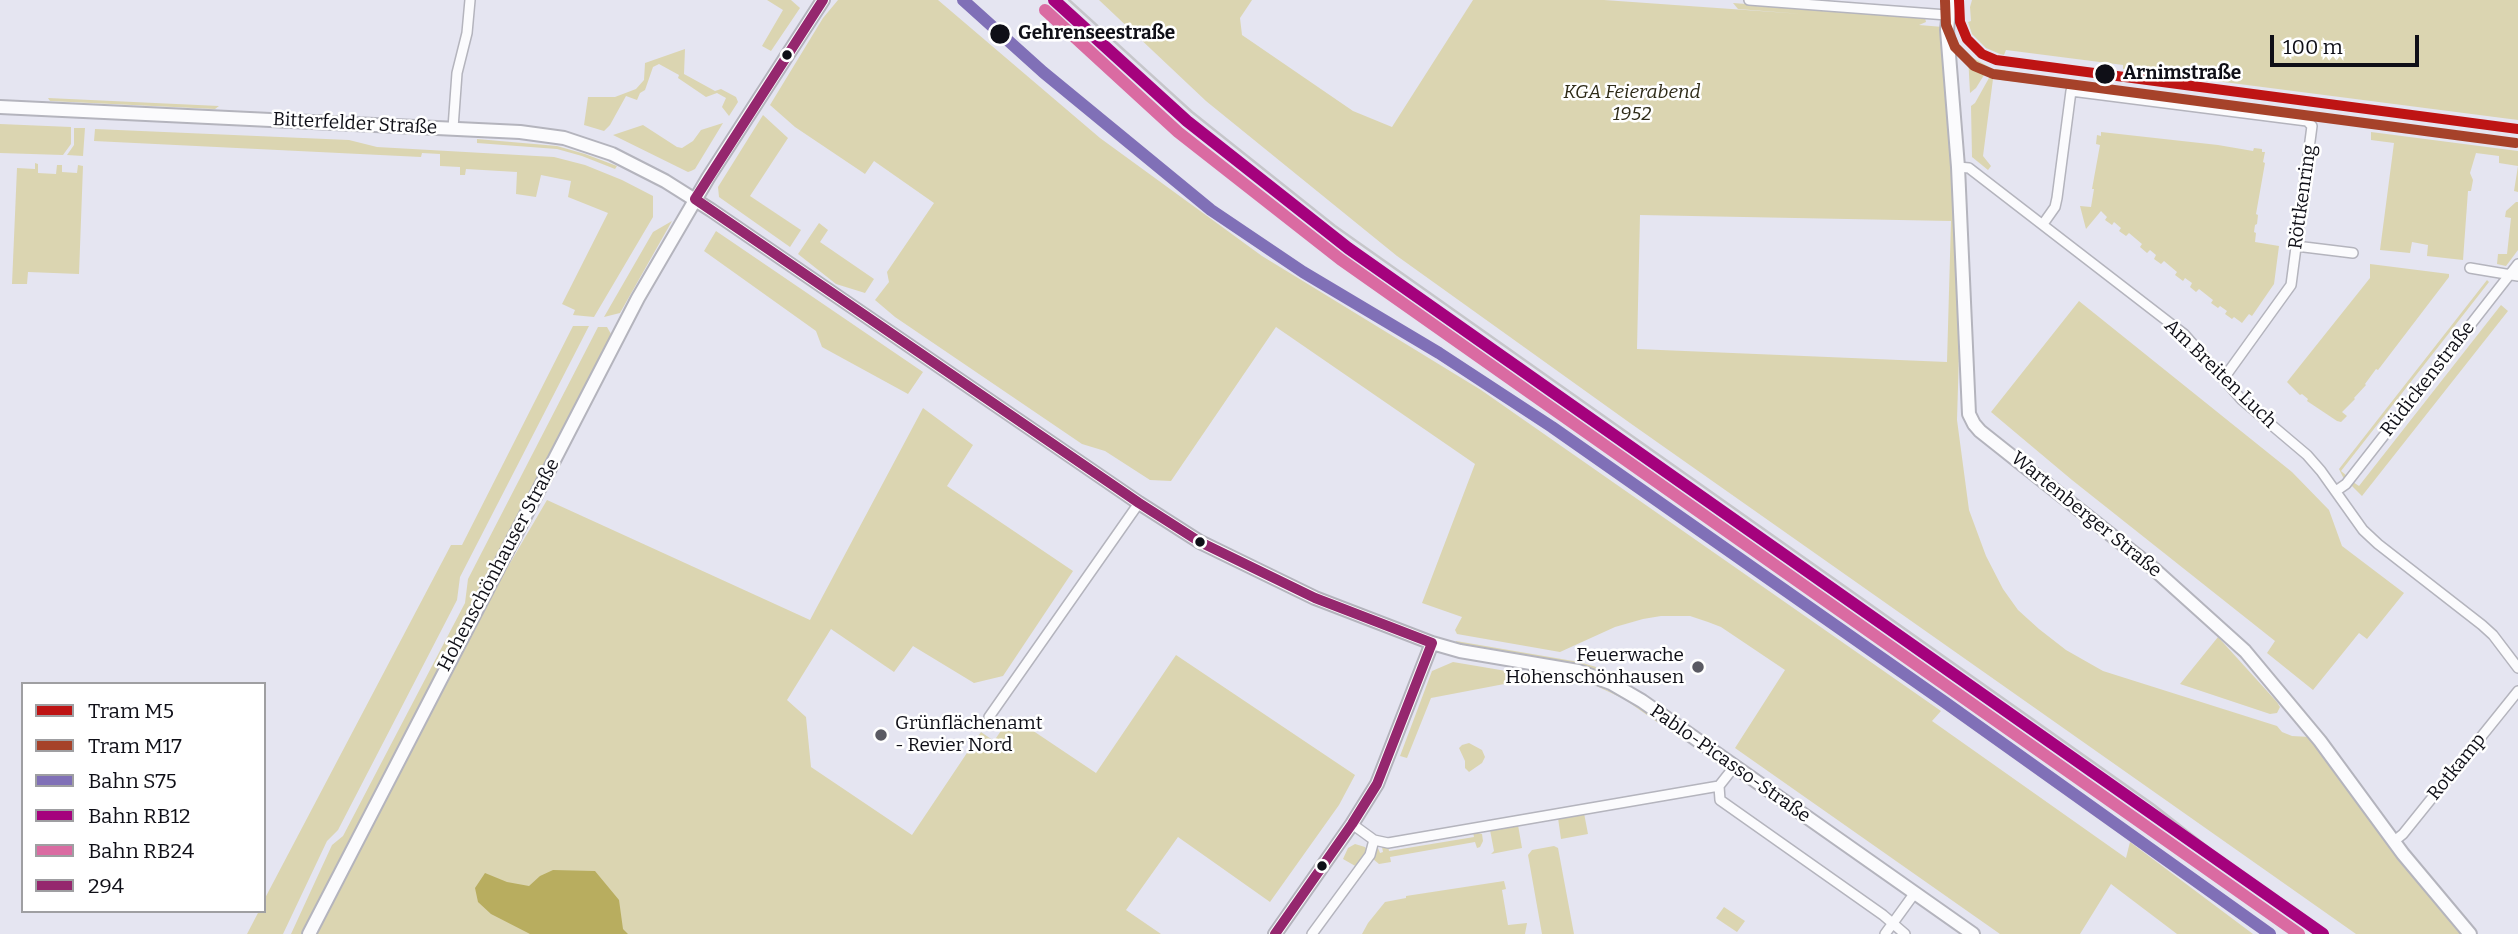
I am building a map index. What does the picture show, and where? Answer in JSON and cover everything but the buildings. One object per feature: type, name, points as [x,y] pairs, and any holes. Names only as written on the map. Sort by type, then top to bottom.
[{"type":"main road","points":[[695,199],[823,0]]},
{"type":"main road","name":"Wartenberger Straße","points":[[1950,0],[1947,15],[1958,167],[1969,414],[1974,424],[2154,569],[2225,631],[2295,709],[2393,842],[2470,934]]},
{"type":"main road","name":"Bitterfelder Straße","points":[[0,107],[520,132],[576,141],[625,160],[695,199]]},
{"type":"main road","name":"Pablo-Picasso-Straße","points":[[695,199],[1139,503],[1200,541],[1290,587],[1432,643],[1460,651],[1563,668],[1595,677],[1626,692],[1973,934]]},
{"type":"main road","name":"Hohenschönhauser Straße","points":[[309,934],[622,327],[695,199]]},
{"type":"main road","points":[[1275,934],[1352,824],[1377,783],[1432,643]]},
{"type":"street","points":[[453,128],[457,72],[467,33],[470,0]]},
{"type":"street","points":[[1749,0],[1947,15]]},
{"type":"street","name":"Röttkenring","points":[[2043,224],[2055,207],[2057,198],[2071,91],[2307,121],[2312,126],[2291,285],[2224,377]]},
{"type":"street","name":"Am Breiten Luch","points":[[1958,167],[1969,168],[2184,334],[2242,400],[2307,455],[2360,526],[2378,544],[2482,625],[2518,668]]},
{"type":"street","points":[[2296,246],[2353,253]]},
{"type":"street","name":"Rüdickenstraße","points":[[2336,491],[2346,484],[2514,275],[2518,264]]},
{"type":"street","points":[[2470,268],[2514,275]]},
{"type":"street","points":[[989,717],[1139,503]]},
{"type":"street","name":"Rotkamp","points":[[2393,842],[2403,834],[2518,691]]},
{"type":"street","points":[[1352,824],[1374,840],[1388,843],[1719,786],[1734,767]]},
{"type":"street","name":"Pablo-Picasso-Straße","points":[[1719,786],[1720,800],[1883,915],[1905,934]]},
{"type":"street","points":[[1312,934],[1370,855],[1374,840]]},
{"type":"street","points":[[1885,934],[1914,894]]},
{"type":"green space","points":[[767,0],[791,0],[800,8],[771,51],[762,46],[783,10]]},
{"type":"green space","points":[[838,0],[938,0],[1100,138],[1262,256],[1481,390],[1941,711],[1932,721],[2126,858],[2130,842],[2253,934],[2177,934],[2111,884],[2080,934],[2000,934],[1735,748],[1785,670],[1721,627],[1708,622],[1690,616],[1643,619],[1615,627],[1560,652],[1457,634],[1455,630],[1462,617],[1422,603],[1475,464],[1276,327],[1171,481],[1150,480],[1105,451],[1082,444],[895,317],[875,300],[889,282],[887,272],[934,203],[874,161],[865,174],[795,127],[770,105],[823,18]]},
{"type":"green space","name":"KGA Feierabend 1952","points":[[1099,0],[1252,0],[1240,18],[1242,35],[1353,111],[1392,127],[1473,0],[1604,0],[1802,14],[1738,9],[1733,3],[1925,18],[1926,22],[1919,25],[1943,27],[1957,238],[1957,420],[1969,510],[1986,556],[2003,589],[2018,610],[2039,629],[2066,650],[2103,671],[2277,726],[2282,732],[2292,736],[2310,737],[2464,934],[2356,934],[1397,256],[1206,101]],"holes":[[[1640,215],[1951,221],[1947,362],[1637,349]]]},
{"type":"green space","points":[[1972,0],[2518,0],[2518,120],[2123,69],[2123,65],[2006,50],[2004,55],[1986,48],[1972,34],[1968,22],[1971,21]]},
{"type":"green space","points":[[685,49],[684,74],[715,91],[721,89],[736,97],[738,102],[729,116],[722,107],[726,98],[717,93],[706,97],[678,78],[679,75],[659,64],[653,67],[645,90],[637,100],[626,96],[604,131],[584,125],[588,97],[615,97],[636,89],[644,80],[645,63]]},
{"type":"green space","points":[[1968,55],[1989,67],[1970,93]]},
{"type":"green space","points":[[1994,69],[2005,70],[2010,78],[2033,84],[1993,79],[1983,156],[1991,166],[1988,170],[1972,157],[1971,106]]},
{"type":"green space","points":[[48,98],[219,106],[215,109],[50,101]]},
{"type":"green space","points":[[763,115],[788,138],[750,196],[801,230],[790,247],[719,197],[718,187]]},
{"type":"green space","points":[[723,123],[695,169],[688,172],[613,135],[643,125],[682,148],[693,141],[701,130]]},
{"type":"green space","points":[[0,124],[71,127],[71,144],[63,155],[0,153]]},
{"type":"green space","points":[[74,128],[85,128],[83,156],[67,155],[74,145]]},
{"type":"green space","points":[[95,129],[349,140],[377,147],[554,157],[585,165],[653,196],[653,217],[594,317],[573,315],[575,310],[562,304],[608,213],[568,197],[571,181],[541,175],[536,197],[516,194],[517,172],[466,169],[465,175],[460,175],[460,167],[440,166],[440,154],[422,153],[421,157],[94,141]]},
{"type":"green space","points":[[2101,132],[2253,151],[2254,148],[2265,152],[2255,242],[2279,246],[2274,284],[2252,316],[2249,314],[2242,323],[2234,317],[2232,319],[2225,314],[2227,311],[2211,303],[2213,300],[2199,289],[2196,292],[2190,287],[2192,283],[2175,275],[2177,272],[2164,261],[2161,264],[2154,259],[2156,255],[2150,250],[2147,253],[2140,247],[2142,244],[2129,233],[2126,236],[2114,222],[2112,225],[2105,220],[2107,217],[2101,211],[2086,229],[2080,206],[2091,207],[2100,145],[2096,144],[2097,135],[2101,136]]},
{"type":"green space","points":[[2371,132],[2518,151],[2518,166],[2499,163],[2499,156],[2476,153],[2470,173],[2473,180],[2471,191],[2468,191],[2463,260],[2427,256],[2428,245],[2412,242],[2410,253],[2380,250],[2394,143],[2371,140]]},
{"type":"green space","points":[[477,139],[557,146],[617,166],[615,169],[557,149],[477,143]]},
{"type":"green space","points":[[35,163],[38,164],[38,173],[56,174],[57,165],[62,165],[62,172],[77,173],[78,165],[83,166],[79,274],[28,272],[27,284],[12,284],[17,168],[35,169]]},
{"type":"green space","points":[[2518,166],[2518,192],[2514,191]]},
{"type":"green space","points":[[2516,202],[2518,250],[2506,266],[2497,264],[2498,254],[2507,254],[2511,218],[2505,217],[2506,211]]},
{"type":"green space","points":[[672,221],[620,313],[604,317],[653,232]]},
{"type":"green space","points":[[819,223],[828,230],[820,242],[874,279],[865,293],[836,284],[798,254]]},
{"type":"green space","points":[[716,231],[923,372],[908,394],[822,347],[816,331],[704,251]]},
{"type":"green space","points":[[2370,264],[2449,274],[2449,277],[2378,370],[2376,369],[2355,399],[2342,412],[2347,416],[2341,422],[2307,401],[2308,399],[2287,382],[2370,278]]},
{"type":"green space","points":[[2487,280],[2489,282],[2341,471],[2347,476],[2344,479],[2339,469]]},
{"type":"green space","points":[[2079,301],[2292,472],[2329,510],[2342,546],[2404,593],[2367,639],[2359,633],[2313,690],[2267,653],[2275,641],[1991,412]]},
{"type":"green space","points":[[2501,305],[2508,311],[2362,496],[2351,485],[2353,482],[2359,486]]},
{"type":"green space","points":[[573,326],[589,326],[460,577],[457,600],[338,830],[327,841],[283,934],[247,934],[258,913],[266,913],[266,896],[451,545],[462,545]]},
{"type":"green space","points":[[598,327],[607,327],[611,334],[596,368],[303,934],[291,934],[332,845],[343,836],[465,603],[468,579]]},
{"type":"green space","points":[[923,408],[973,445],[947,486],[1073,571],[1003,676],[974,683],[913,646],[894,672],[831,629],[787,700],[806,717],[811,767],[912,835],[981,732],[994,741],[1011,716],[1096,773],[1176,655],[1355,775],[1339,805],[1270,902],[1178,837],[1126,910],[1161,934],[315,934],[476,621],[547,500],[810,620]]},
{"type":"green space","points":[[2218,637],[2277,702],[2280,707],[2277,713],[2270,714],[2180,684]]},
{"type":"green space","points":[[1456,641],[1596,667],[1595,671],[1455,644]]},
{"type":"green space","points":[[1455,655],[1586,680],[1634,703],[1685,739],[1624,699],[1590,683]]},
{"type":"green space","points":[[1453,662],[1530,675],[1530,684],[1520,681],[1431,698],[1407,758],[1400,756],[1432,671]]},
{"type":"green space","points":[[1469,743],[1482,750],[1485,757],[1482,763],[1469,772],[1465,768],[1459,748]]},
{"type":"green space","points":[[1584,813],[1588,834],[1561,839],[1558,818]]},
{"type":"green space","points":[[1518,825],[1522,848],[1491,854],[1494,851],[1490,830]]},
{"type":"green space","points":[[1473,832],[1482,834],[1480,847],[1477,848],[1475,842],[1390,857],[1391,862],[1379,864],[1373,859],[1378,848],[1380,853],[1383,852],[1382,847],[1388,846],[1389,851],[1474,837]]},
{"type":"green space","points":[[1355,844],[1365,847],[1368,852],[1357,867],[1343,859],[1348,848]]},
{"type":"green space","points":[[1554,846],[1558,848],[1574,934],[1542,934],[1528,855],[1532,850]]},
{"type":"green space","points":[[1504,881],[1506,889],[1502,890],[1508,925],[1527,923],[1525,934],[1362,934],[1385,902],[1406,896]]},
{"type":"green space","points":[[1724,907],[1745,921],[1737,932],[1716,918]]},
{"type":"shaded area","points":[[553,870],[595,871],[619,900],[623,929],[628,934],[530,934],[491,914],[478,902],[475,888],[485,873],[507,882],[529,886],[540,876]]},
{"type":"railway","points":[[1069,0],[1192,112],[1335,226],[2154,805],[2320,932]]},
{"type":"tram line","name":"M5","points":[[1959,0],[1960,22],[1967,39],[1982,54],[1996,60],[2518,129]]},
{"type":"tram line","name":"M17","points":[[1945,1],[1946,25],[1955,47],[1974,66],[1993,74],[2516,143]]},
{"type":"rail line","name":"S75","points":[[963,0],[1043,72],[1211,210],[1303,272],[1439,353],[1552,427],[2270,934]]},
{"type":"rail line","name":"RB12","points":[[1054,0],[1187,121],[1348,248],[2323,934]]},
{"type":"rail line","name":"RB24","points":[[1045,10],[1178,132],[1340,259],[2299,934]]},
{"type":"transit line","name":"294","points":[[695,199],[823,0]]},
{"type":"transit line","name":"294","points":[[695,199],[1200,542],[1315,598],[1432,643]]},
{"type":"transit line","name":"294","points":[[1275,934],[1377,784],[1432,643]]},
{"type":"place","name":"Gehrenseestraße","points":[[1000,34]]},
{"type":"place","name":"Arnimstraße","points":[[2105,74]]},
{"type":"place","name":"Feuerwache Hohenschönhausen","points":[[1698,667]]},
{"type":"place","name":"Grünflächenamt - Revier Nord","points":[[881,735]]}]
